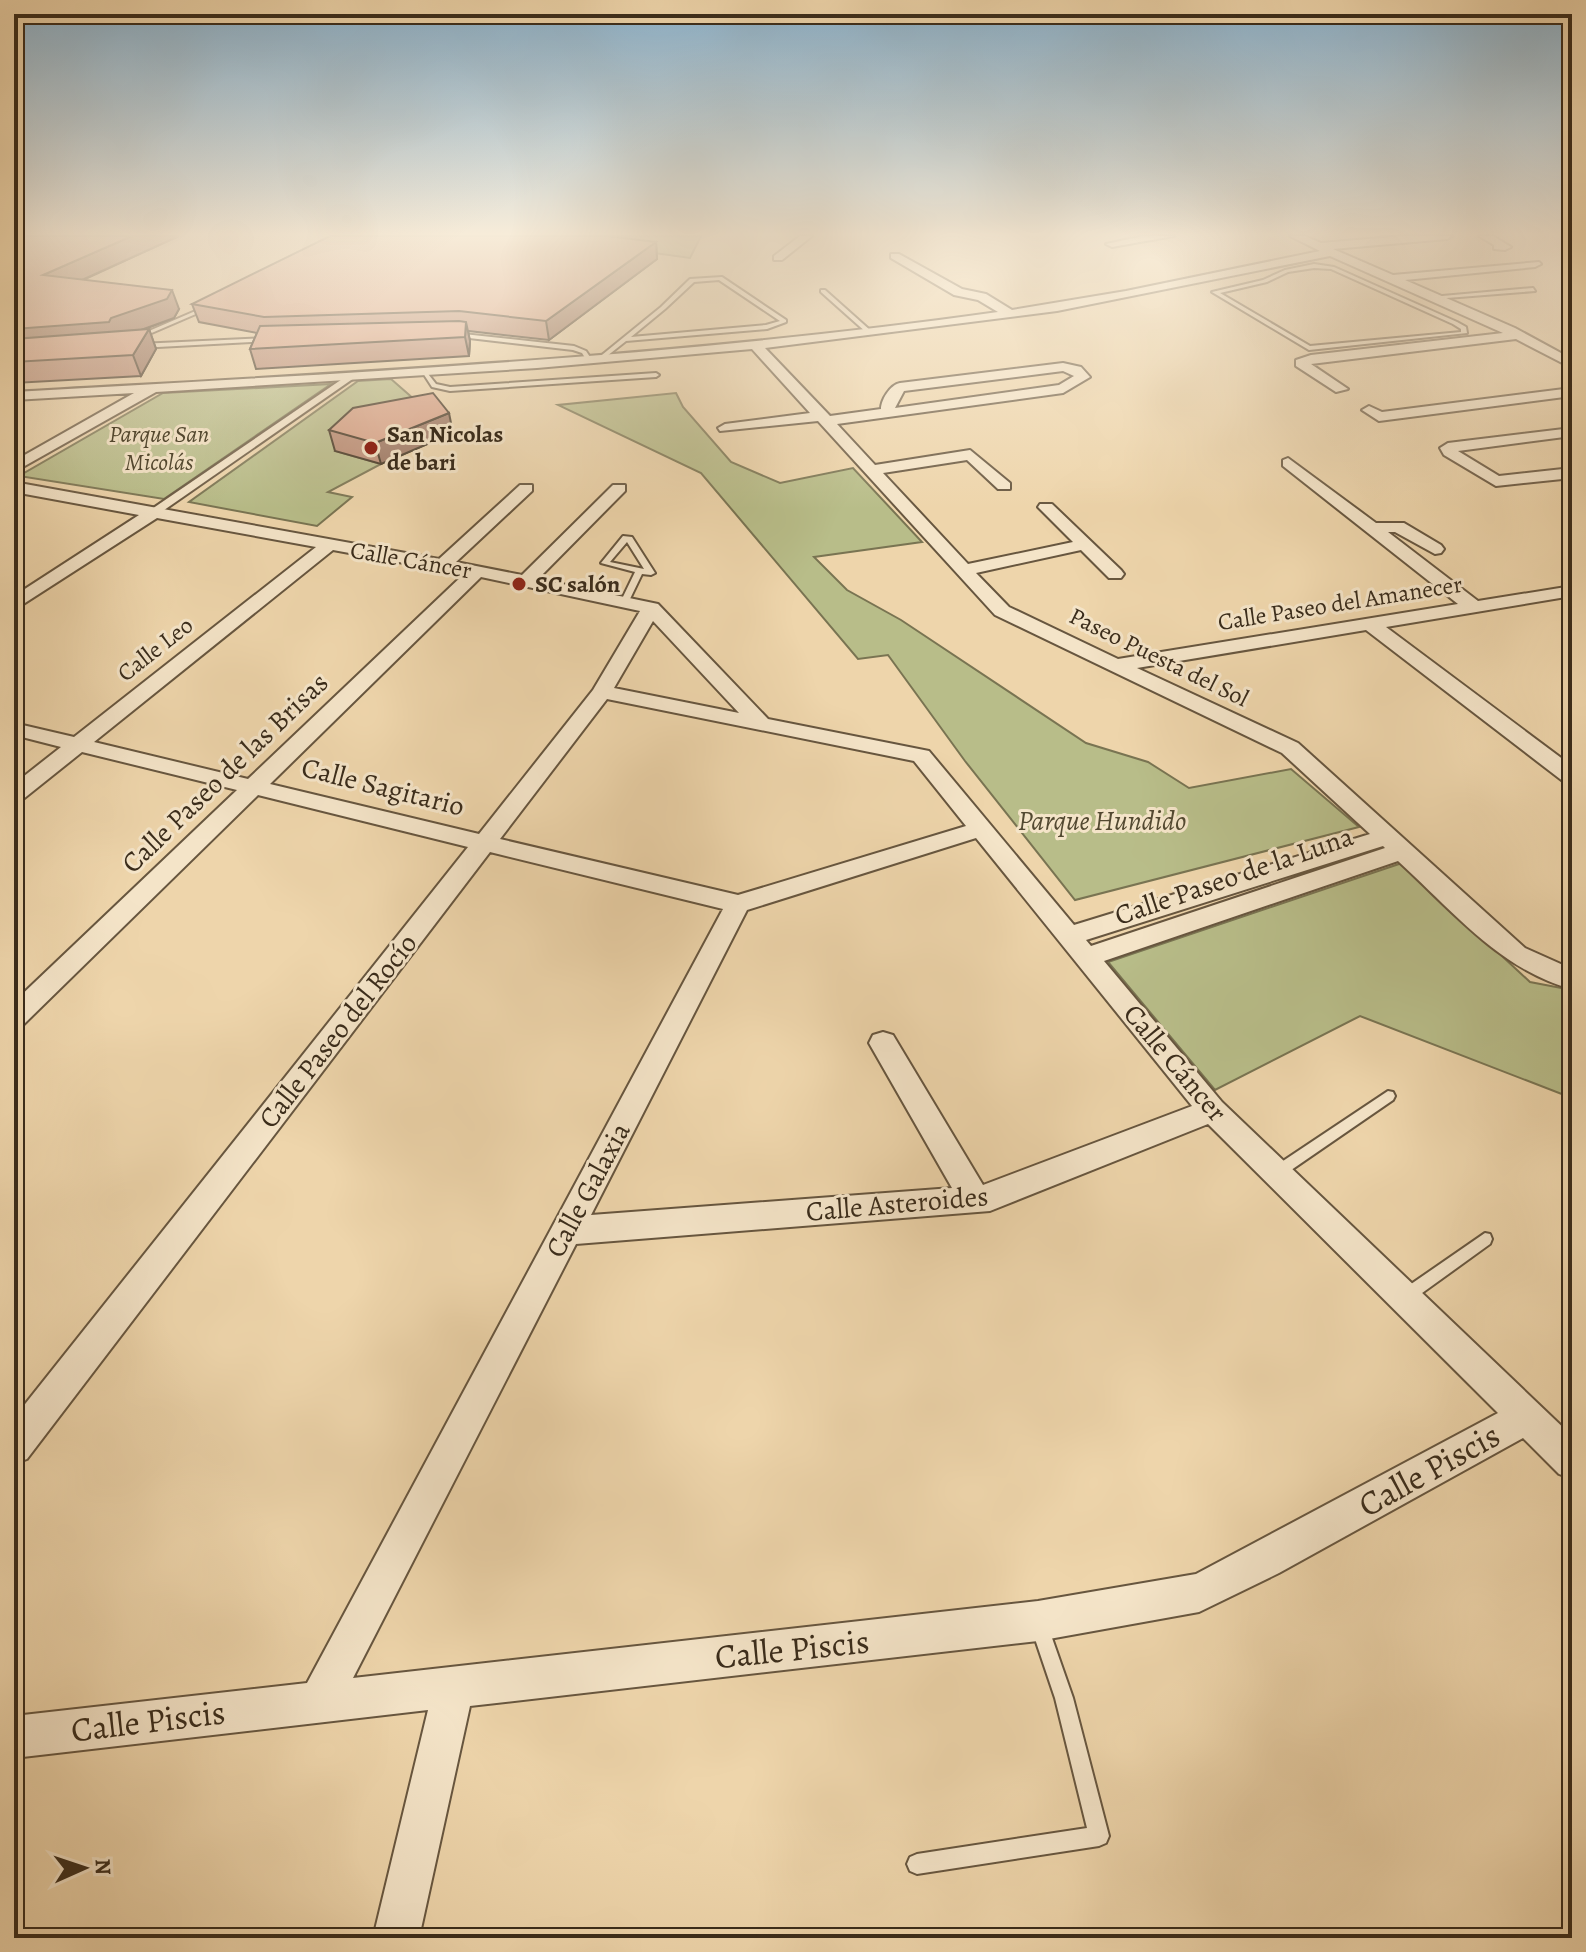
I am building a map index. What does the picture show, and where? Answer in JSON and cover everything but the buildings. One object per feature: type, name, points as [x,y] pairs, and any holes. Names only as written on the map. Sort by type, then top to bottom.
[{"type":"street","points":[[14,396],[594,359],[907,327]]},
{"type":"street","points":[[1501,327],[1572,364]]},
{"type":"street","points":[[1341,389],[1301,363],[1311,359],[1518,335]]},
{"type":"street","name":"Paseo Puesta del Sol","points":[[754,344],[1002,611],[1290,748],[1516,955],[1552,974],[1572,979]]},
{"type":"street","points":[[725,428],[888,412],[1063,389],[1079,383],[1083,377],[1076,370],[1063,367],[900,387],[888,403],[888,412]]},
{"type":"street","points":[[14,604],[153,513],[351,376]]},
{"type":"street","points":[[1572,383],[1369,410],[1379,417],[1572,392]]},
{"type":"street","points":[[14,467],[155,387]]},
{"type":"street","points":[[1572,432],[1448,448],[1449,452],[1496,481],[1572,473]]},
{"type":"street","points":[[868,465],[970,455],[1004,486]]},
{"type":"street","points":[[1288,463],[1474,607]]},
{"type":"street","name":"Calle Cáncer","points":[[14,487],[477,571],[637,606]]},
{"type":"street","points":[[442,565],[526,488]]},
{"type":"street","points":[[525,582],[619,488]]},
{"type":"street","points":[[1046,507],[1115,574]]},
{"type":"street","points":[[1372,528],[1398,527],[1435,549]]},
{"type":"street","points":[[965,570],[1085,544]]},
{"type":"street","name":"Calle Leo","points":[[14,795],[329,545]]},
{"type":"street","name":"Calle Paseo de las Brisas","points":[[14,1018],[477,571]]},
{"type":"street","name":"Calle Paseo del Amanecer","points":[[1116,665],[1474,607],[1568,595]]},
{"type":"street","points":[[637,606],[761,724]]},
{"type":"street","name":"Calle Paseo del Rocío","points":[[14,1446],[602,692],[637,606]]},
{"type":"street","points":[[1370,624],[1572,777]]},
{"type":"street","name":"Calle Cáncer","points":[[602,692],[921,756],[1212,1110],[1572,1461]]},
{"type":"street","name":"Calle Sagitario","points":[[14,729],[738,904]]},
{"type":"street","points":[[738,904],[981,829]]},
{"type":"street","name":"Calle Paseo de la Luna","points":[[1077,947],[1394,844]]},
{"type":"street","name":"Calle Galaxia","points":[[319,1702],[738,904]]},
{"type":"street","points":[[883,1043],[975,1200]]},
{"type":"street","name":"Calle Asteroides","points":[[566,1231],[990,1198],[1212,1110]]},
{"type":"street","name":"Calle Piscis","points":[[14,1737],[1038,1621],[1199,1593],[1266,1560],[1526,1417]]},
{"type":"street","points":[[396,1938],[454,1686]]},
{"type":"lane","points":[[130,339],[163,327]]},
{"type":"lane","points":[[441,335],[574,348],[594,359],[639,327]]},
{"type":"lane","points":[[626,339],[766,327]]},
{"type":"lane","points":[[863,327],[869,332]]},
{"type":"lane","points":[[1274,327],[1309,348],[1464,333],[1462,327]]},
{"type":"lane","points":[[123,347],[276,340]]},
{"type":"lane","points":[[423,371],[434,386],[450,389],[656,375]]},
{"type":"lane","points":[[626,538],[651,573],[639,572],[605,563],[626,538]]},
{"type":"lane","points":[[637,606],[639,572]]},
{"type":"lane","points":[[1276,1173],[1388,1096]]},
{"type":"lane","points":[[1404,1297],[1485,1239]]},
{"type":"lane","points":[[917,1864],[1099,1836],[1064,1698],[1038,1621]]},
{"type":"green space","points":[[391,379],[431,414],[336,451],[381,464],[328,492],[352,497],[317,526],[189,502],[358,381]]},
{"type":"green space","name":"Parque San Micolás","points":[[331,384],[164,499],[19,476],[163,393]]},
{"type":"green space","name":"Parque Hundido","points":[[676,393],[683,407],[731,462],[780,483],[853,468],[922,542],[814,557],[847,590],[901,620],[1086,743],[1148,762],[1189,788],[1291,769],[1359,827],[1075,900],[965,761],[888,655],[858,659],[701,473],[558,405]]},
{"type":"green space","points":[[1402,863],[1530,982],[1572,990],[1572,1098],[1360,1016],[1215,1090],[1108,962]]},
{"type":"place","name":"San Nicolas de bari","points":[[371,448]]},
{"type":"place","name":"SC salón","points":[[519,584]]}]
